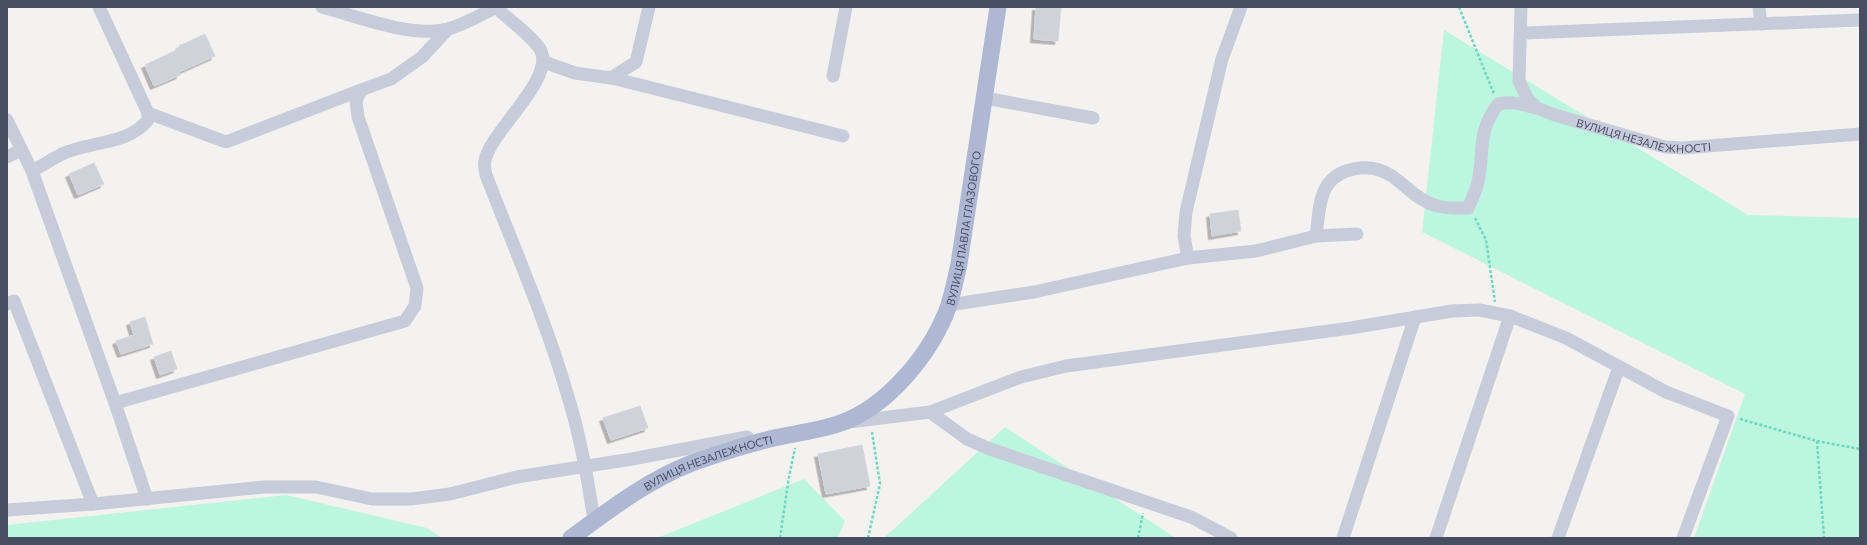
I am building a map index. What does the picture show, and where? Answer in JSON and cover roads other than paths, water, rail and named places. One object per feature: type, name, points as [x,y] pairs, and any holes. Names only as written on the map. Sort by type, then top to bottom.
[{"type":"main road","name":"ВУЛИЦЯ ПАВЛА ГЛАЗОВОГО","points":[[864,417],[910,371],[933,336],[948,305],[959,264],[998,7]]},
{"type":"main road","name":"ВУЛИЦЯ НЕЗАЛЕЖНОСТІ","points":[[571,538],[644,488],[681,468],[749,444],[864,417]]},
{"type":"street","points":[[32,171],[63,154],[117,139],[141,128],[148,120],[148,113],[99,7]]},
{"type":"street","points":[[322,7],[398,28],[425,31],[448,29],[497,7],[539,46],[544,62],[543,68],[490,148],[485,160],[486,176],[540,311],[569,399],[586,467],[594,521]]},
{"type":"street","points":[[608,78],[611,78],[636,62],[649,7]]},
{"type":"street","points":[[833,76],[846,7]]},
{"type":"street","points":[[1188,258],[1184,236],[1186,212],[1222,59],[1233,25],[1241,7]]},
{"type":"street","points":[[1521,7],[1519,81],[1527,98],[1537,108]]},
{"type":"street","points":[[1759,7],[1761,24]]},
{"type":"street","points":[[1521,33],[1860,20]]},
{"type":"street","points":[[148,113],[226,142],[391,79],[422,57],[448,29]]},
{"type":"street","points":[[544,62],[576,73],[608,78],[843,136]]},
{"type":"street","points":[[115,403],[405,321],[415,306],[417,288],[358,117],[356,101],[361,90]]},
{"type":"street","points":[[985,98],[1093,118]]},
{"type":"street","name":"ВУЛИЦЯ НЕЗАЛЕЖНОСТІ","points":[[1316,236],[1321,200],[1331,179],[1343,171],[1358,168],[1372,168],[1382,171],[1434,205],[1449,208],[1468,208],[1476,191],[1480,149],[1485,124],[1498,104],[1518,102],[1665,147],[1683,148],[1860,134]]},
{"type":"street","points":[[7,120],[32,171],[115,403],[147,499]]},
{"type":"street","points":[[7,157],[21,150]]},
{"type":"street","points":[[948,305],[1034,292],[1188,258],[1256,251],[1316,236],[1356,234]]},
{"type":"street","points":[[7,304],[14,301],[93,504]]},
{"type":"street","points":[[864,417],[930,412],[1021,378],[1066,366],[1351,328],[1452,311],[1479,310],[1504,315],[1566,338],[1666,392],[1728,416],[1683,538]]},
{"type":"street","points":[[1436,538],[1504,315]]},
{"type":"street","points":[[1343,538],[1415,317]]},
{"type":"street","points":[[1558,538],[1618,367]]},
{"type":"street","points":[[930,412],[967,439],[990,449],[1145,500],[1191,517],[1231,538]]},
{"type":"street","points":[[7,510],[93,504],[264,487],[293,486],[341,491],[372,499],[411,499],[450,494],[517,477],[586,467],[747,437]]}]
